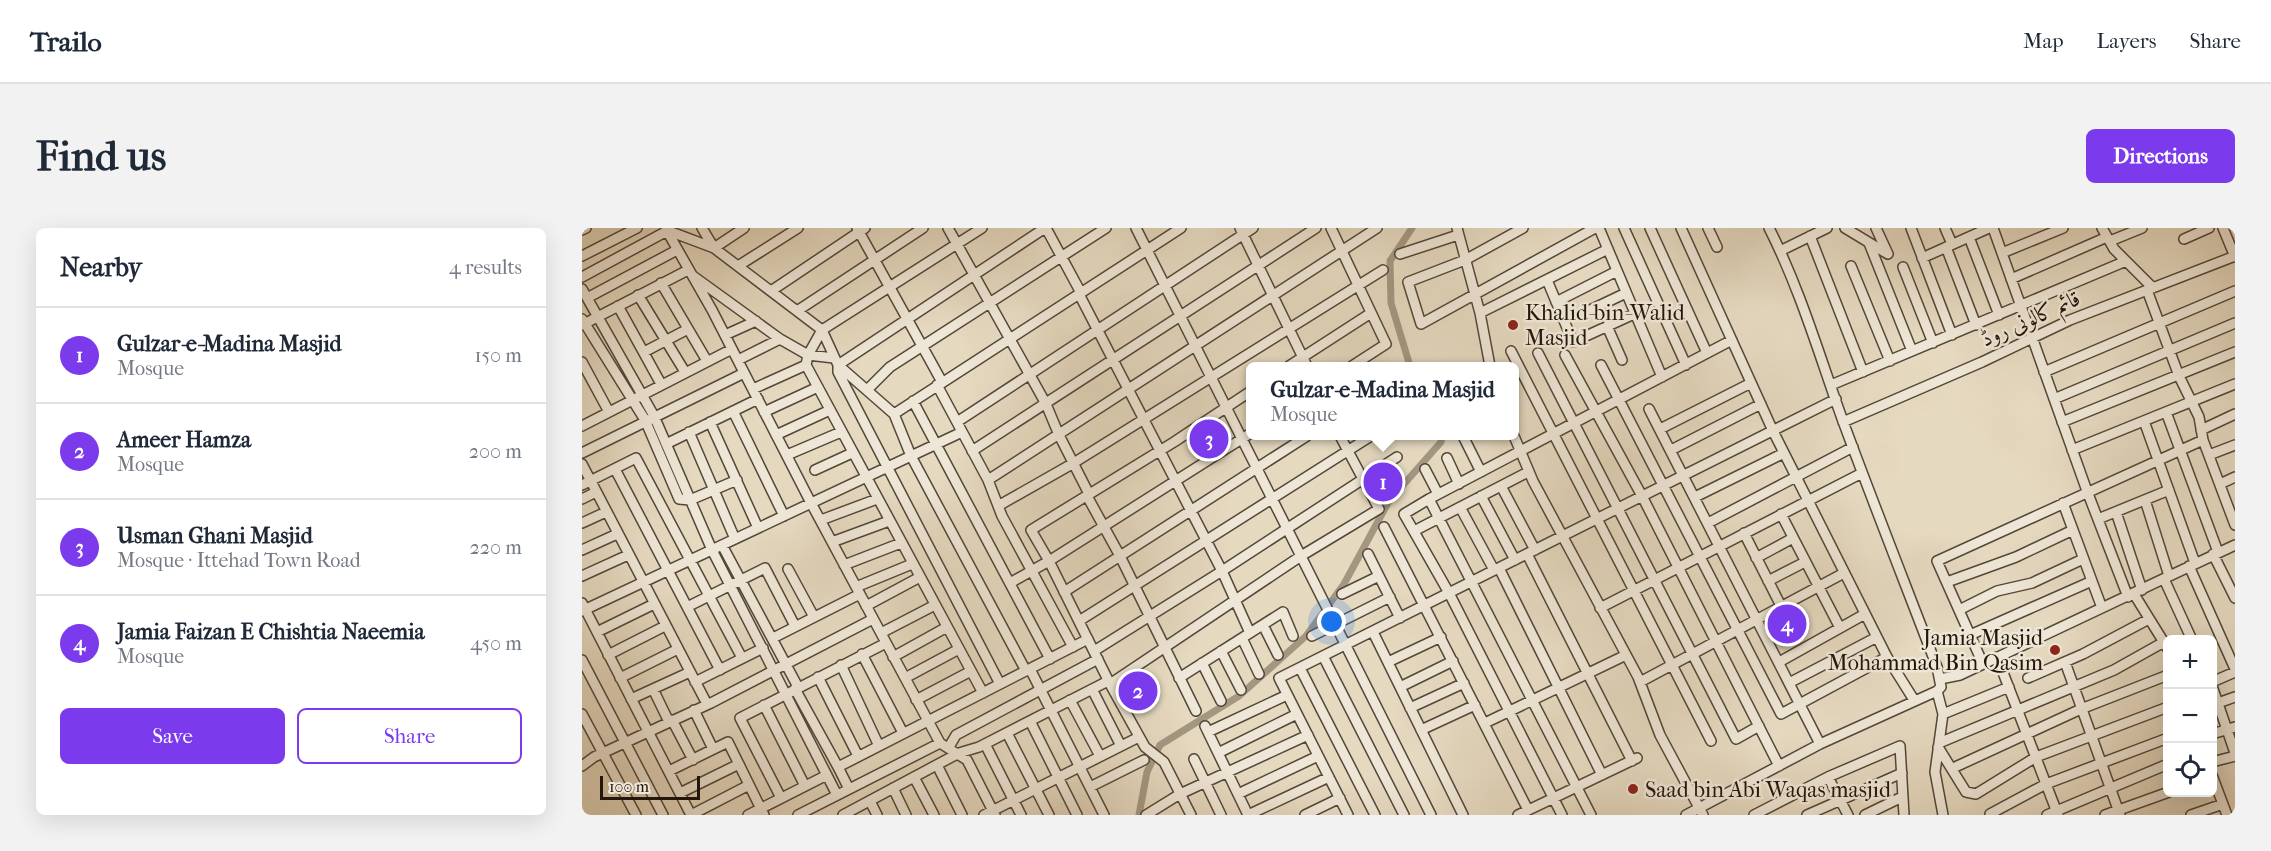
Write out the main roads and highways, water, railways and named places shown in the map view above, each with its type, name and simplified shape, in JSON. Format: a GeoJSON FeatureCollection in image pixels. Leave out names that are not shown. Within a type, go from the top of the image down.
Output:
{"type":"FeatureCollection","features":[{"type":"Feature","properties":{"kind":"waterway"},"geometry":{"type":"LineString","coordinates":[[1409,362],[1391,303],[1390,261],[1412,228]]}},
{"type":"Feature","properties":{"kind":"waterway"},"geometry":{"type":"LineString","coordinates":[[1139,815],[1147,772],[1160,745],[1239,696],[1306,636],[1344,584],[1389,501],[1441,440]]}},
{"type":"Feature","properties":{"kind":"place","name":"Khalid-bin-Walid Masjid"},"geometry":{"type":"Point","coordinates":[1513,325]}},
{"type":"Feature","properties":{"kind":"place","name":"Usman Ghani Masjid"},"geometry":{"type":"Point","coordinates":[1209,439]}},
{"type":"Feature","properties":{"kind":"place","name":"Gulzar-e-Madina Masjid"},"geometry":{"type":"Point","coordinates":[1383,482]}},
{"type":"Feature","properties":{"kind":"place","name":"Jamia Faizan E Chishtia Naeemia"},"geometry":{"type":"Point","coordinates":[1787,624]}},
{"type":"Feature","properties":{"kind":"place","name":"Jamia Masjid Mohammad Bin Qasim"},"geometry":{"type":"Point","coordinates":[2055,650]}},
{"type":"Feature","properties":{"kind":"place","name":"Ameer Hamza"},"geometry":{"type":"Point","coordinates":[1138,691]}},
{"type":"Feature","properties":{"kind":"place","name":"Saad bin Abi Waqas masjid"},"geometry":{"type":"Point","coordinates":[1633,789]}}]}
